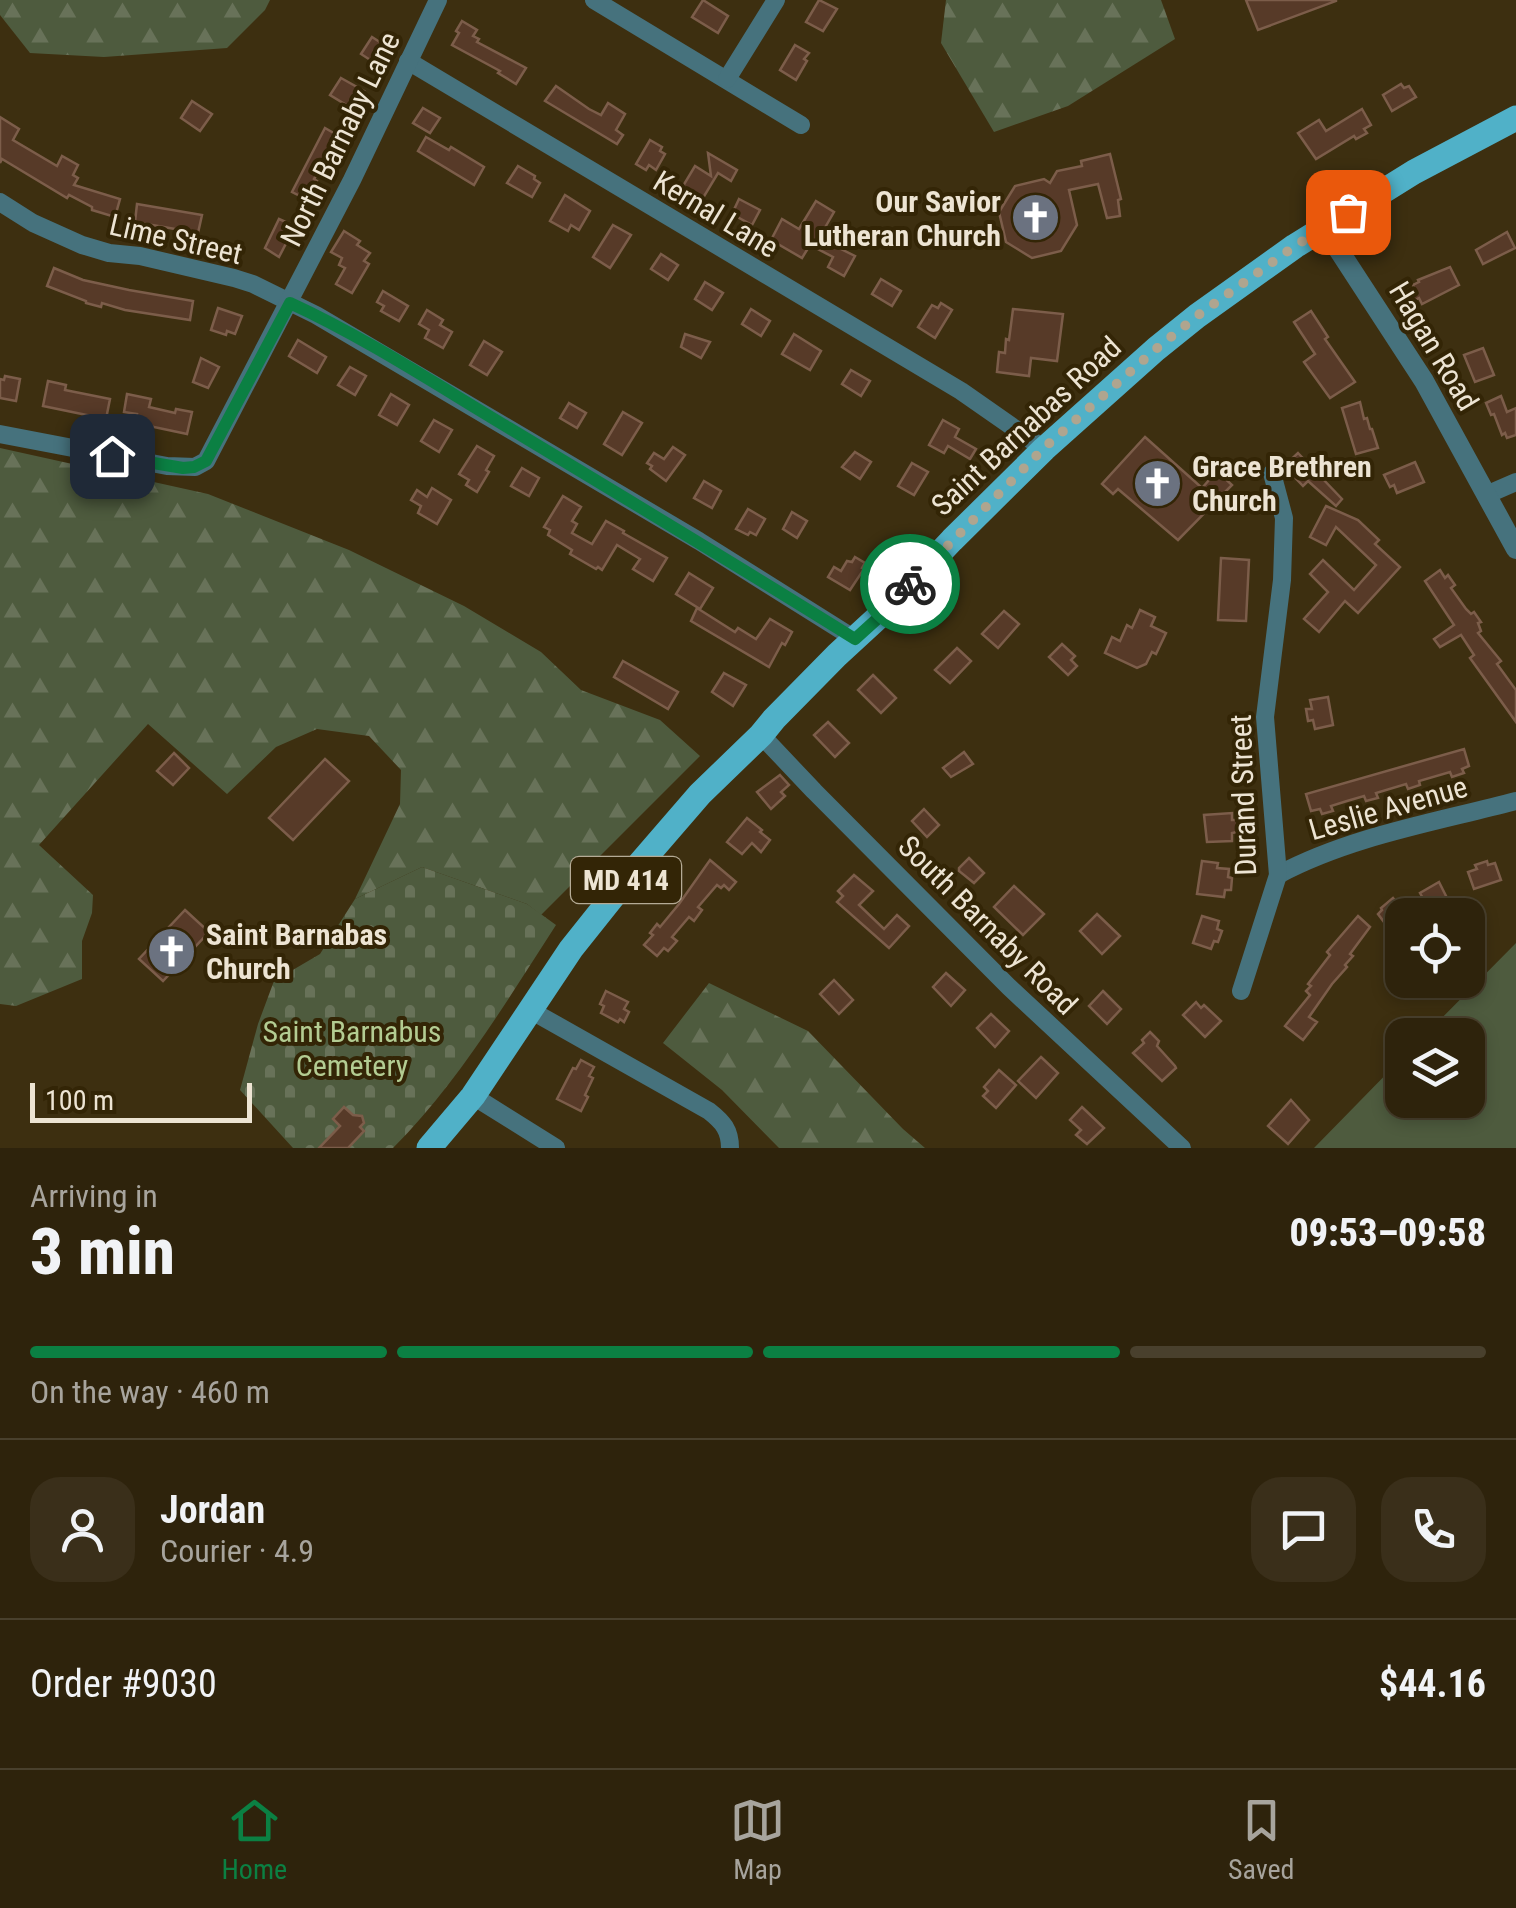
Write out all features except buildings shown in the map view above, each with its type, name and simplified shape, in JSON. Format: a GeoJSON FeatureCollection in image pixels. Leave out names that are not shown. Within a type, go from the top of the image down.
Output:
{"type":"FeatureCollection","features":[{"type":"Feature","properties":{"kind":"main road","name":"Saint Barnabas Road"},"geometry":{"type":"LineString","coordinates":[[429,1148],[473,1096],[572,949],[700,794],[1044,448],[1197,316],[1295,246],[1414,172],[1516,118]]}},
{"type":"Feature","properties":{"kind":"street","name":"North Barnaby Lane"},"geometry":{"type":"LineString","coordinates":[[0,434],[166,466],[194,467],[206,461],[352,180],[438,0]]}},
{"type":"Feature","properties":{"kind":"street"},"geometry":{"type":"LineString","coordinates":[[594,0],[802,125]]}},
{"type":"Feature","properties":{"kind":"street"},"geometry":{"type":"LineString","coordinates":[[727,78],[776,0]]}},
{"type":"Feature","properties":{"kind":"street","name":"Kernal Lane"},"geometry":{"type":"LineString","coordinates":[[408,61],[961,391],[1044,448]]}},
{"type":"Feature","properties":{"kind":"street","name":"Lime Street"},"geometry":{"type":"LineString","coordinates":[[0,202],[82,245],[234,278],[316,315],[855,639]]}},
{"type":"Feature","properties":{"kind":"street","name":"Hagan Road"},"geometry":{"type":"LineString","coordinates":[[1325,229],[1424,381],[1516,549]]}},
{"type":"Feature","properties":{"kind":"street","name":"Durand Street"},"geometry":{"type":"LineString","coordinates":[[1241,992],[1278,874],[1265,716],[1282,580],[1284,518],[1272,473]]}},
{"type":"Feature","properties":{"kind":"street"},"geometry":{"type":"LineString","coordinates":[[1486,495],[1516,482]]}},
{"type":"Feature","properties":{"kind":"street","name":"South Barnaby Road"},"geometry":{"type":"LineString","coordinates":[[761,735],[1009,987],[1182,1148]]}},
{"type":"Feature","properties":{"kind":"street","name":"Leslie Avenue"},"geometry":{"type":"LineString","coordinates":[[1278,874],[1337,849],[1516,801]]}},
{"type":"Feature","properties":{"kind":"street"},"geometry":{"type":"LineString","coordinates":[[530,1010],[709,1111],[724,1124],[730,1148]]}},
{"type":"Feature","properties":{"kind":"street"},"geometry":{"type":"LineString","coordinates":[[473,1096],[556,1148]]}},
{"type":"Feature","properties":{"kind":"green space"},"geometry":{"type":"Polygon","coordinates":[[[0,0],[270,0],[227,48],[104,57],[30,53],[0,15],[0,0]]]}},
{"type":"Feature","properties":{"kind":"green space"},"geometry":{"type":"Polygon","coordinates":[[[946,0],[1161,0],[1175,39],[1068,106],[994,132],[941,43],[946,0]]]}},
{"type":"Feature","properties":{"kind":"green space"},"geometry":{"type":"Polygon","coordinates":[[[0,448],[208,494],[349,550],[464,606],[541,652],[581,690],[660,720],[700,756],[541,915],[527,904],[422,867],[355,899],[400,804],[401,770],[369,736],[317,729],[276,747],[227,794],[148,724],[39,845],[93,895],[92,913],[82,941],[82,979],[16,1006],[0,1004],[0,448]]]}},
{"type":"Feature","properties":{"kind":"green space","name":"Saint Barnabus Cemetery"},"geometry":{"type":"Polygon","coordinates":[[[422,867],[527,904],[556,925],[460,1069],[393,1148],[293,1148],[240,1090],[274,981],[320,954],[355,899],[422,867]]]}},
{"type":"Feature","properties":{"kind":"green space"},"geometry":{"type":"Polygon","coordinates":[[[1516,943],[1516,1148],[1314,1148],[1385,1075],[1385,1118],[1485,1118],[1485,1018],[1442,1018],[1462,998],[1485,998],[1485,974],[1516,943]]]}},
{"type":"Feature","properties":{"kind":"green space"},"geometry":{"type":"Polygon","coordinates":[[[709,983],[808,1031],[925,1148],[779,1148],[722,1090],[663,1043],[709,983]]]}},
{"type":"Feature","properties":{"kind":"way so far"},"geometry":{"type":"LineString","coordinates":[[910,584],[1044,448],[1156,349],[1295,246],[1348,212]]}},
{"type":"Feature","properties":{"kind":"place","name":"Our Savior Lutheran Church"},"geometry":{"type":"Point","coordinates":[1036,218]}},
{"type":"Feature","properties":{"kind":"place","name":"Grace Brethren Church"},"geometry":{"type":"Point","coordinates":[1157,483]}},
{"type":"Feature","properties":{"kind":"place","name":"Saint Barnabas Church"},"geometry":{"type":"Point","coordinates":[171,951]}},
{"type":"Feature","properties":{"kind":"route"},"geometry":{"type":"LineString","coordinates":[[112,456],[183,468],[206,461],[290,303],[394,359],[855,639],[910,584]]}}]}
